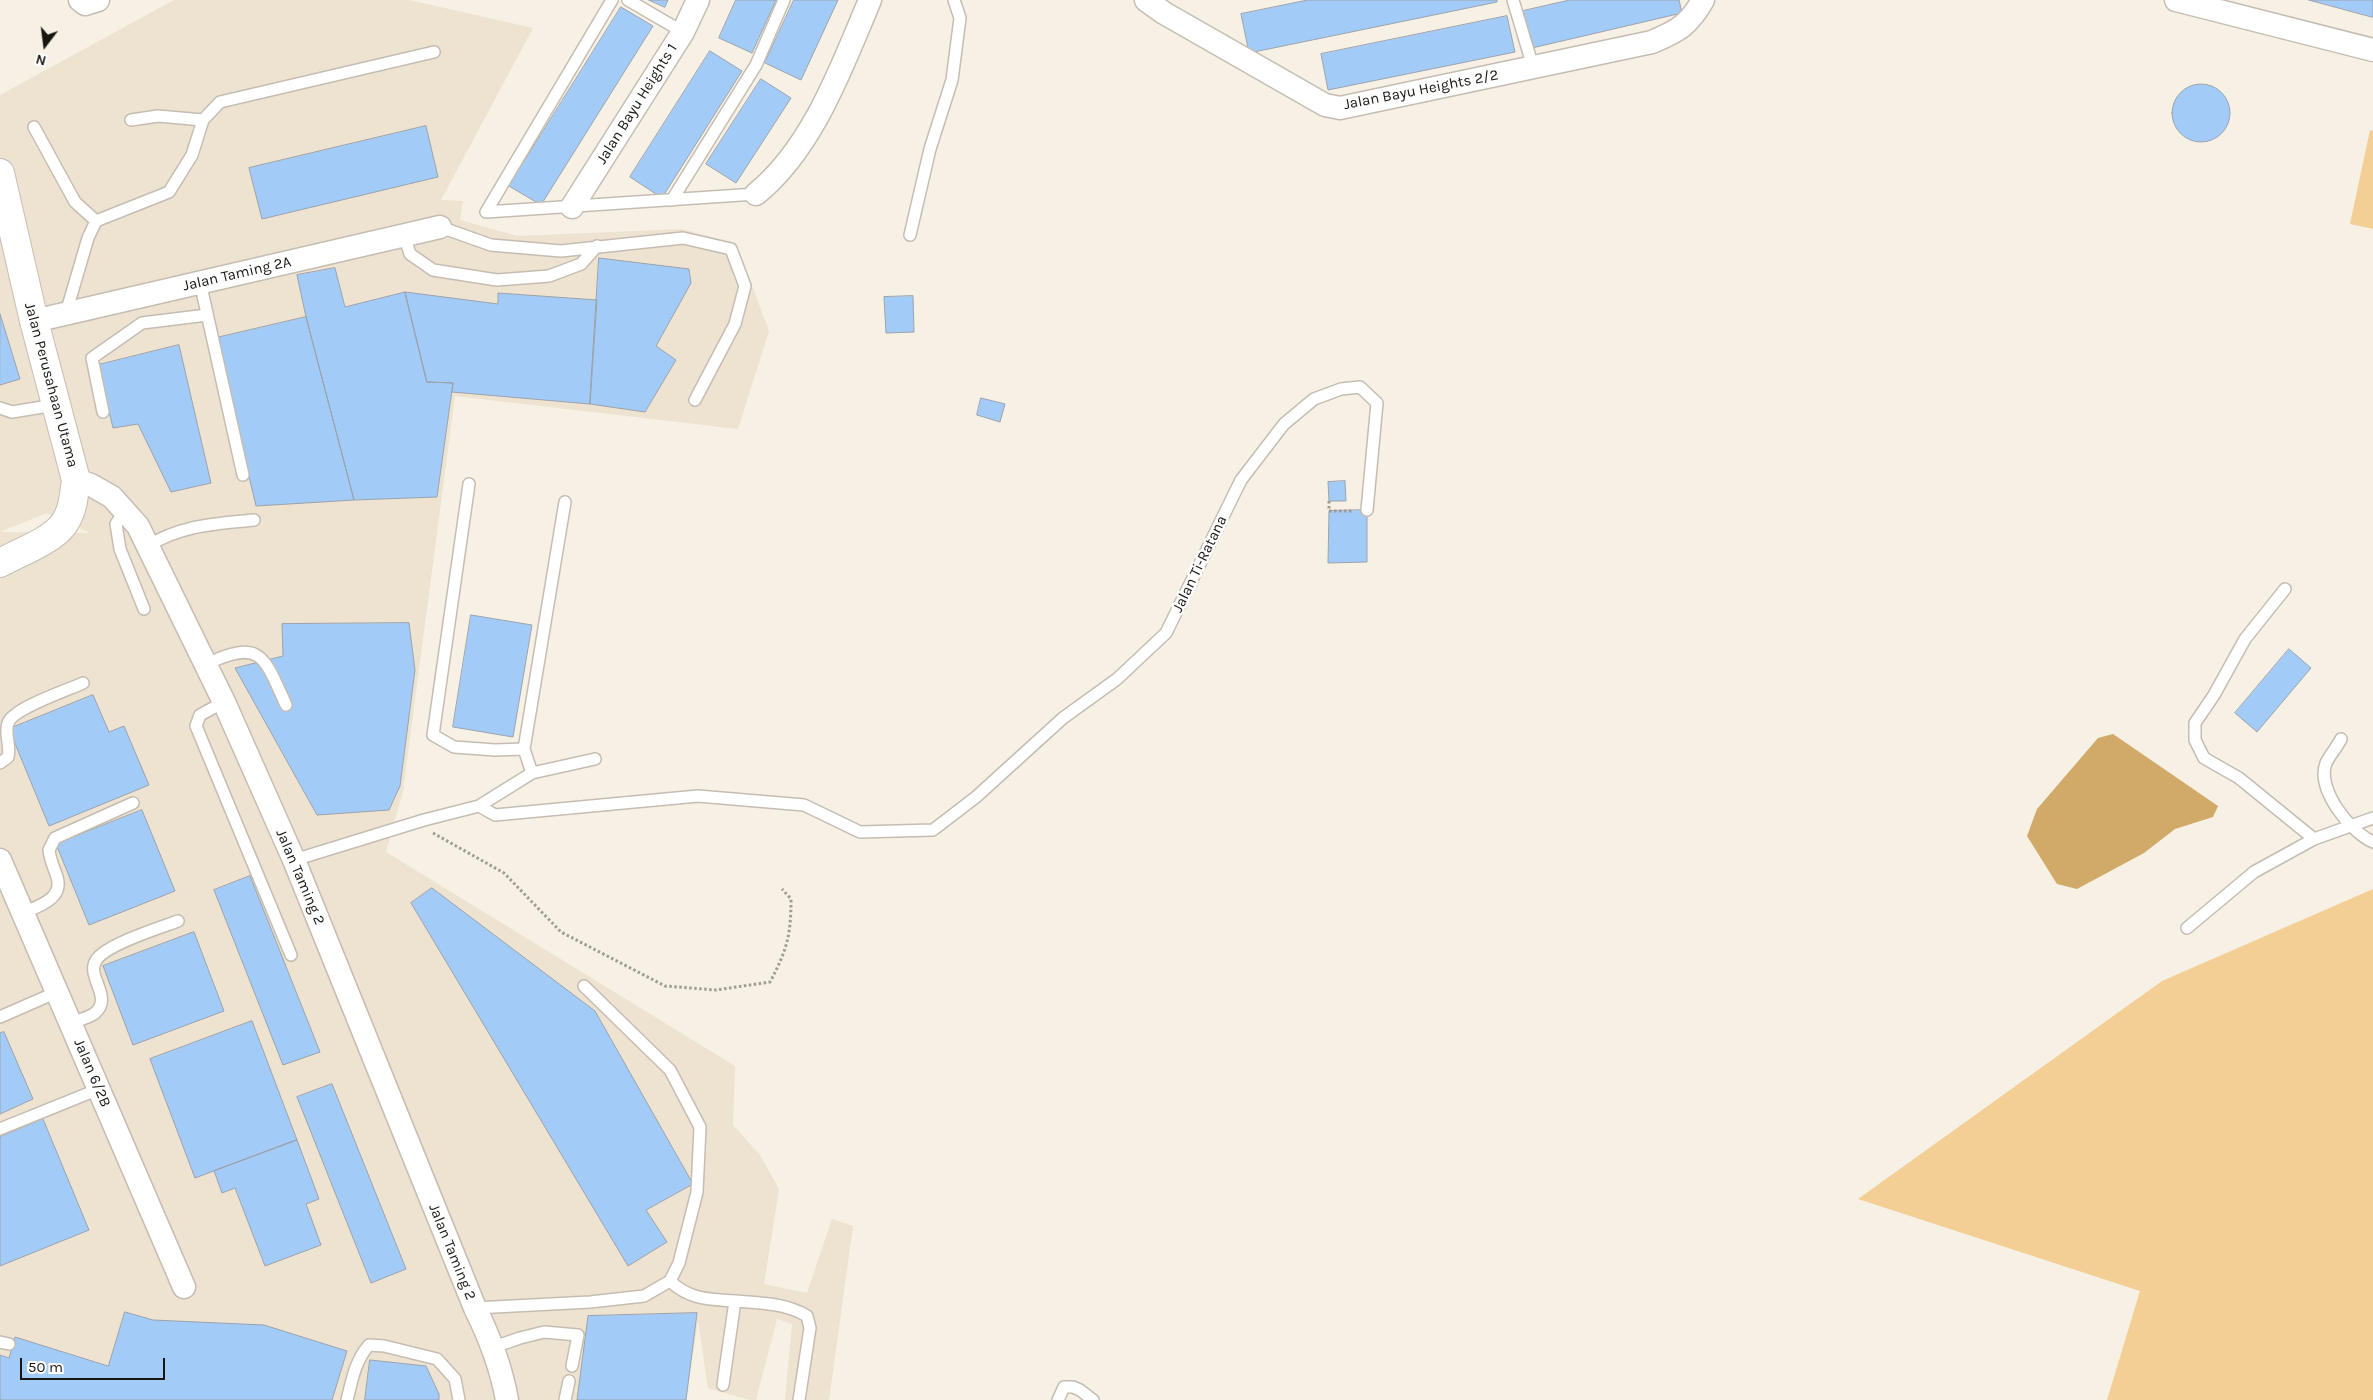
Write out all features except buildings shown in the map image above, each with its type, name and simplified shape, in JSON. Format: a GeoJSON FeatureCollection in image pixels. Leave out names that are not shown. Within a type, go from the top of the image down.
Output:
{"type":"FeatureCollection","features":[{"type":"Feature","properties":{"kind":"street"},"geometry":{"type":"LineString","coordinates":[[80,0],[85,4],[98,0]]}},
{"type":"Feature","properties":{"kind":"street","name":"Jalan Bayu Heights 1"},"geometry":{"type":"LineString","coordinates":[[572,207],[683,32],[698,0]]}},
{"type":"Feature","properties":{"kind":"street"},"geometry":{"type":"LineString","coordinates":[[756,194],[780,172],[816,117],[844,61],[870,0]]}},
{"type":"Feature","properties":{"kind":"street","name":"Jalan Bayu Heights 2/2"},"geometry":{"type":"LineString","coordinates":[[1146,0],[1164,13],[1325,104],[1340,108],[1661,38],[1692,20],[1703,0]]}},
{"type":"Feature","properties":{"kind":"street"},"geometry":{"type":"LineString","coordinates":[[2176,0],[2227,6],[2373,50]]}},
{"type":"Feature","properties":{"kind":"street","name":"Jalan Perusahaan Utama"},"geometry":{"type":"LineString","coordinates":[[0,173],[54,405],[76,480],[72,504],[63,525],[46,539],[0,562]]}},
{"type":"Feature","properties":{"kind":"street","name":"Jalan Taming 2A"},"geometry":{"type":"LineString","coordinates":[[34,321],[440,227]]}},
{"type":"Feature","properties":{"kind":"street","name":"Jalan Taming 2"},"geometry":{"type":"LineString","coordinates":[[76,480],[91,485],[112,497],[138,526],[224,702],[294,860],[475,1308],[494,1348],[508,1400]]}},
{"type":"Feature","properties":{"kind":"street","name":"Jalan 6/2B"},"geometry":{"type":"LineString","coordinates":[[0,860],[6,893],[23,913],[184,1286]]}},
{"type":"Feature","properties":{"kind":"lane"},"geometry":{"type":"LineString","coordinates":[[612,0],[486,212],[756,194]]}},
{"type":"Feature","properties":{"kind":"lane"},"geometry":{"type":"LineString","coordinates":[[628,0],[683,32]]}},
{"type":"Feature","properties":{"kind":"lane"},"geometry":{"type":"LineString","coordinates":[[672,200],[756,65],[784,0]]}},
{"type":"Feature","properties":{"kind":"lane"},"geometry":{"type":"LineString","coordinates":[[910,235],[930,149],[952,80],[960,18],[954,0]]}},
{"type":"Feature","properties":{"kind":"lane"},"geometry":{"type":"LineString","coordinates":[[1513,0],[1533,67]]}},
{"type":"Feature","properties":{"kind":"lane"},"geometry":{"type":"LineString","coordinates":[[66,313],[88,238],[96,221],[169,192],[192,156],[203,120],[220,102],[434,52]]}},
{"type":"Feature","properties":{"kind":"lane"},"geometry":{"type":"LineString","coordinates":[[131,120],[158,116],[203,120]]}},
{"type":"Feature","properties":{"kind":"lane"},"geometry":{"type":"LineString","coordinates":[[34,127],[75,202],[96,221]]}},
{"type":"Feature","properties":{"kind":"lane"},"geometry":{"type":"LineString","coordinates":[[440,227],[491,245],[561,251],[683,238],[731,249],[745,286],[734,324],[695,400]]}},
{"type":"Feature","properties":{"kind":"lane"},"geometry":{"type":"LineString","coordinates":[[404,235],[410,254],[433,270],[497,280],[549,276],[581,264],[597,246]]}},
{"type":"Feature","properties":{"kind":"lane"},"geometry":{"type":"LineString","coordinates":[[200,282],[243,475]]}},
{"type":"Feature","properties":{"kind":"lane"},"geometry":{"type":"LineString","coordinates":[[103,412],[92,358],[142,323],[207,315]]}},
{"type":"Feature","properties":{"kind":"lane","name":"Jalan Ti-Ratana"},"geometry":{"type":"LineString","coordinates":[[479,806],[495,815],[698,796],[804,805],[860,832],[932,830],[976,797],[1063,718],[1117,679],[1166,633],[1242,480],[1284,424],[1314,399],[1340,389],[1360,387],[1377,402],[1367,510]]}},
{"type":"Feature","properties":{"kind":"lane"},"geometry":{"type":"LineString","coordinates":[[0,408],[12,412],[54,405]]}},
{"type":"Feature","properties":{"kind":"lane"},"geometry":{"type":"LineString","coordinates":[[469,484],[433,735],[454,747],[495,750],[524,749]]}},
{"type":"Feature","properties":{"kind":"lane"},"geometry":{"type":"LineString","coordinates":[[532,772],[524,749],[565,502]]}},
{"type":"Feature","properties":{"kind":"lane"},"geometry":{"type":"LineString","coordinates":[[125,511],[116,524],[120,549],[144,610]]}},
{"type":"Feature","properties":{"kind":"lane"},"geometry":{"type":"LineString","coordinates":[[148,546],[166,534],[190,528],[254,520]]}},
{"type":"Feature","properties":{"kind":"lane"},"geometry":{"type":"LineString","coordinates":[[2285,589],[2245,639],[2214,695],[2195,723],[2195,740],[2204,758],[2238,778],[2314,838]]}},
{"type":"Feature","properties":{"kind":"lane"},"geometry":{"type":"LineString","coordinates":[[206,664],[241,651],[257,655],[268,666],[286,705]]}},
{"type":"Feature","properties":{"kind":"lane"},"geometry":{"type":"LineString","coordinates":[[0,763],[8,757],[10,747],[6,734],[8,722],[18,712],[83,683]]}},
{"type":"Feature","properties":{"kind":"lane"},"geometry":{"type":"LineString","coordinates":[[224,702],[200,715],[196,726],[291,955]]}},
{"type":"Feature","properties":{"kind":"lane"},"geometry":{"type":"LineString","coordinates":[[2341,739],[2326,763],[2324,780],[2335,804],[2349,825],[2362,837],[2373,842]]}},
{"type":"Feature","properties":{"kind":"lane"},"geometry":{"type":"LineString","coordinates":[[294,860],[418,822],[479,806],[532,772],[595,759]]}},
{"type":"Feature","properties":{"kind":"lane"},"geometry":{"type":"LineString","coordinates":[[23,913],[52,898],[57,891],[58,880],[50,860],[49,850],[55,838],[133,803]]}},
{"type":"Feature","properties":{"kind":"lane"},"geometry":{"type":"LineString","coordinates":[[2187,928],[2254,872],[2314,838],[2373,818]]}},
{"type":"Feature","properties":{"kind":"lane"},"geometry":{"type":"LineString","coordinates":[[70,1023],[94,1014],[101,1006],[102,996],[93,971],[96,960],[105,951],[178,921]]}},
{"type":"Feature","properties":{"kind":"lane"},"geometry":{"type":"LineString","coordinates":[[475,1308],[590,1302],[644,1296],[670,1281],[679,1263],[697,1192],[700,1127],[670,1070],[584,986]]}},
{"type":"Feature","properties":{"kind":"lane"},"geometry":{"type":"LineString","coordinates":[[0,1017],[57,992]]}},
{"type":"Feature","properties":{"kind":"lane"},"geometry":{"type":"LineString","coordinates":[[0,1129],[99,1089]]}},
{"type":"Feature","properties":{"kind":"lane"},"geometry":{"type":"LineString","coordinates":[[670,1281],[681,1292],[700,1298],[768,1303],[795,1309],[806,1316],[810,1328],[799,1400]]}},
{"type":"Feature","properties":{"kind":"lane"},"geometry":{"type":"LineString","coordinates":[[723,1385],[735,1301]]}},
{"type":"Feature","properties":{"kind":"lane"},"geometry":{"type":"LineString","coordinates":[[494,1348],[520,1338],[544,1332],[578,1335],[572,1366]]}},
{"type":"Feature","properties":{"kind":"lane"},"geometry":{"type":"LineString","coordinates":[[347,1400],[361,1354],[369,1345],[384,1346],[437,1360],[455,1379],[458,1400]]}},
{"type":"Feature","properties":{"kind":"lane"},"geometry":{"type":"LineString","coordinates":[[564,1400],[569,1381]]}},
{"type":"Feature","properties":{"kind":"lane"},"geometry":{"type":"LineString","coordinates":[[1058,1400],[1064,1387],[1073,1387],[1092,1400]]}},
{"type":"Feature","properties":{"kind":"path"},"geometry":{"type":"LineString","coordinates":[[1328,501],[1329,511],[1367,510]]}},
{"type":"Feature","properties":{"kind":"path"},"geometry":{"type":"LineString","coordinates":[[418,822],[453,846],[504,874],[561,932],[665,986],[716,990],[770,982],[784,957],[790,931],[790,898],[782,889]]}},
{"type":"Feature","properties":{"kind":"shaded area"},"geometry":{"type":"Polygon","coordinates":[[[174,0],[409,0],[533,28],[441,200],[463,201],[460,220],[517,236],[681,229],[736,243],[769,331],[738,429],[455,396],[403,791],[386,852],[735,1066],[733,1125],[760,1155],[779,1189],[764,1284],[807,1293],[832,1219],[853,1226],[829,1400],[785,1400],[792,1324],[777,1319],[756,1400],[749,1400],[708,1388],[698,1321],[686,1400],[0,1400],[0,95],[174,0]],[[47,513],[2,531],[2,532],[90,533],[47,513]]]}},
{"type":"Feature","properties":{"kind":"shaded area"},"geometry":{"type":"Polygon","coordinates":[[[2370,130],[2373,131],[2373,229],[2350,224],[2370,130]]]}},
{"type":"Feature","properties":{"kind":"shaded area"},"geometry":{"type":"Polygon","coordinates":[[[2113,734],[2218,806],[2213,817],[2175,829],[2144,853],[2077,889],[2057,884],[2027,836],[2037,809],[2098,738],[2113,734]]]}},
{"type":"Feature","properties":{"kind":"shaded area"},"geometry":{"type":"Polygon","coordinates":[[[2373,889],[2373,1400],[2107,1400],[2140,1291],[1858,1199],[2162,981],[2373,889]]]}}]}
